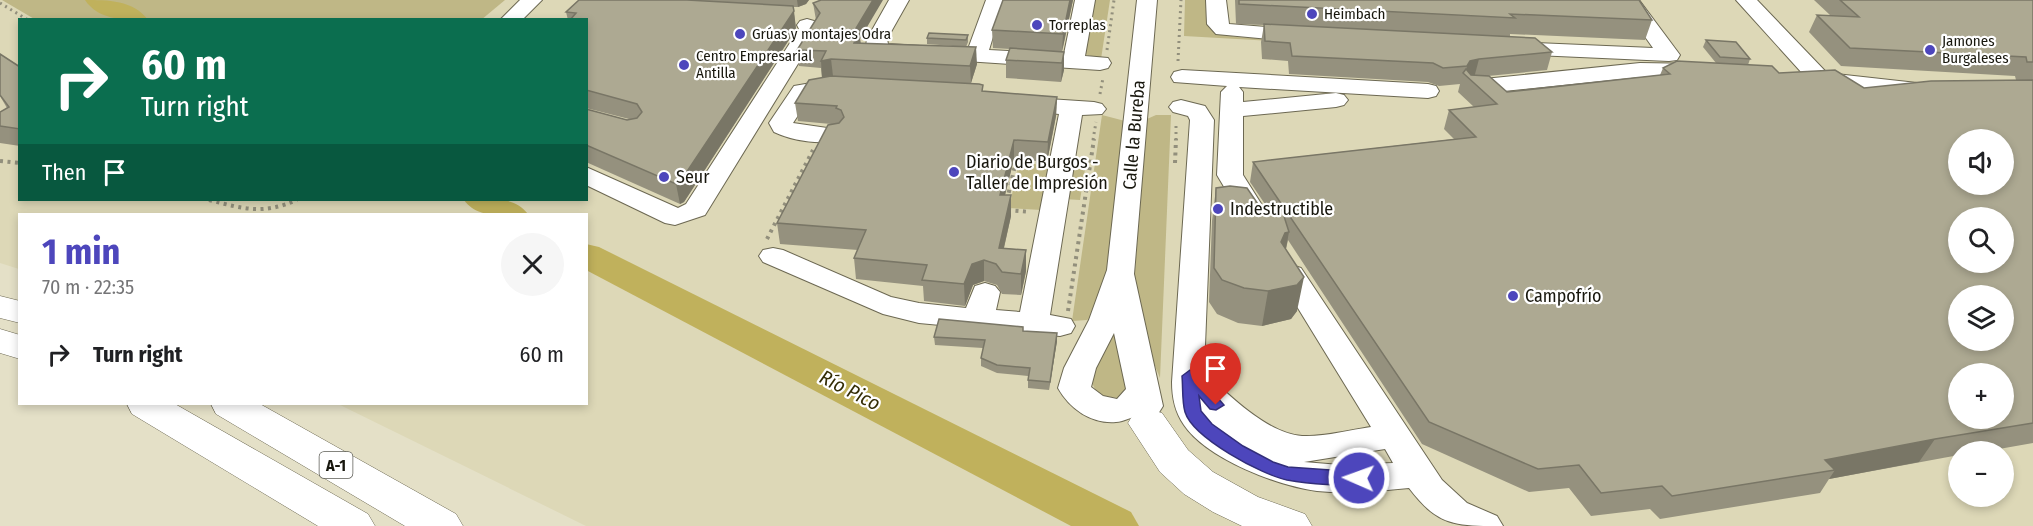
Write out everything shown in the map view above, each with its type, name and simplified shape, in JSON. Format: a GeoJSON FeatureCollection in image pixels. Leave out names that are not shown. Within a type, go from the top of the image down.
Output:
{"type":"FeatureCollection","features":[{"type":"Feature","properties":{"kind":"highway"},"geometry":{"type":"LineString","coordinates":[[0,307],[18,312]]}},
{"type":"Feature","properties":{"kind":"highway"},"geometry":{"type":"LineString","coordinates":[[0,341],[18,346]]}},
{"type":"Feature","properties":{"kind":"highway","name":"A-1"},"geometry":{"type":"LineString","coordinates":[[148,405],[353,526]]}},
{"type":"Feature","properties":{"kind":"highway","name":"A-1"},"geometry":{"type":"LineString","coordinates":[[232,405],[441,526]]}},
{"type":"Feature","properties":{"kind":"highway"},"geometry":{"type":"LineString","coordinates":[[1145,406],[1172,459],[1189,476],[1209,490],[1290,526]]}},
{"type":"Feature","properties":{"kind":"street"},"geometry":{"type":"LineString","coordinates":[[512,18],[532,0]]}},
{"type":"Feature","properties":{"kind":"street"},"geometry":{"type":"LineString","coordinates":[[899,0],[877,39],[877,46],[882,50],[1103,64]]}},
{"type":"Feature","properties":{"kind":"street"},"geometry":{"type":"LineString","coordinates":[[1073,62],[1085,0]]}},
{"type":"Feature","properties":{"kind":"street","name":"Calle la Bureba"},"geometry":{"type":"LineString","coordinates":[[1121,270],[1130,336],[1145,406],[1132,405],[1120,409],[1105,409],[1084,401],[1074,388],[1078,369],[1112,301],[1121,270],[1147,0]]}},
{"type":"Feature","properties":{"kind":"street"},"geometry":{"type":"LineString","coordinates":[[1216,0],[1217,24],[1223,30],[1325,38]]}},
{"type":"Feature","properties":{"kind":"street"},"geometry":{"type":"LineString","coordinates":[[1490,47],[1669,55],[1629,0]]}},
{"type":"Feature","properties":{"kind":"street"},"geometry":{"type":"LineString","coordinates":[[1746,0],[1820,79]]}},
{"type":"Feature","properties":{"kind":"street"},"geometry":{"type":"LineString","coordinates":[[975,56],[995,1]]}},
{"type":"Feature","properties":{"kind":"street"},"geometry":{"type":"LineString","coordinates":[[588,177],[675,217],[696,209],[810,21],[809,14],[788,14]]}},
{"type":"Feature","properties":{"kind":"street"},"geometry":{"type":"LineString","coordinates":[[1474,87],[1654,69],[1722,73]]}},
{"type":"Feature","properties":{"kind":"street"},"geometry":{"type":"LineString","coordinates":[[1788,76],[1939,90]]}},
{"type":"Feature","properties":{"kind":"street"},"geometry":{"type":"LineString","coordinates":[[1232,81],[1230,175],[1267,235]]}},
{"type":"Feature","properties":{"kind":"street"},"geometry":{"type":"LineString","coordinates":[[1232,110],[1437,90],[1232,81],[1180,84],[1202,120],[1190,376],[1193,412],[1206,428],[1237,450],[1267,467],[1287,474],[1359,478],[1419,474]]}},
{"type":"Feature","properties":{"kind":"street"},"geometry":{"type":"LineString","coordinates":[[826,134],[793,132],[782,128],[781,123],[802,91],[812,88],[859,85]]}},
{"type":"Feature","properties":{"kind":"street"},"geometry":{"type":"LineString","coordinates":[[772,256],[883,305],[919,313],[982,305],[1053,322],[1091,109],[1000,101]]}},
{"type":"Feature","properties":{"kind":"street"},"geometry":{"type":"LineString","coordinates":[[1291,273],[1419,474],[1442,506],[1461,519],[1484,526]]}},
{"type":"Feature","properties":{"kind":"street"},"geometry":{"type":"LineString","coordinates":[[1190,376],[1216,405],[1250,427],[1290,447],[1304,449],[1378,438]]}},
{"type":"Feature","properties":{"kind":"path"},"geometry":{"type":"LineString","coordinates":[[1053,322],[1091,109],[1103,64],[1114,0]]}},
{"type":"Feature","properties":{"kind":"path"},"geometry":{"type":"LineString","coordinates":[[1180,84],[1181,0]]}},
{"type":"Feature","properties":{"kind":"path"},"geometry":{"type":"LineString","coordinates":[[0,3],[25,18]]}},
{"type":"Feature","properties":{"kind":"path"},"geometry":{"type":"LineString","coordinates":[[772,256],[767,249],[767,239],[826,134]]}},
{"type":"Feature","properties":{"kind":"path"},"geometry":{"type":"LineString","coordinates":[[0,161],[18,164]]}},
{"type":"Feature","properties":{"kind":"path"},"geometry":{"type":"LineString","coordinates":[[1034,212],[1004,210],[1016,161],[1044,163]]}},
{"type":"Feature","properties":{"kind":"path"},"geometry":{"type":"LineString","coordinates":[[213,201],[262,213],[272,212],[295,201]]}},
{"type":"Feature","properties":{"kind":"shaded area"},"geometry":{"type":"Polygon","coordinates":[[[0,0],[2033,0],[2033,526],[586,526],[340,405],[588,405],[588,213],[18,213],[18,269],[0,263],[0,0]]]}},
{"type":"Feature","properties":{"kind":"shaded area"},"geometry":{"type":"Polygon","coordinates":[[[2,0],[505,0],[483,18],[33,18],[2,0]]]}},
{"type":"Feature","properties":{"kind":"shaded area"},"geometry":{"type":"Polygon","coordinates":[[[1091,0],[1110,0],[1101,59],[1081,53],[1091,0]]]}},
{"type":"Feature","properties":{"kind":"shaded area"},"geometry":{"type":"Polygon","coordinates":[[[1185,0],[1209,0],[1227,35],[1236,37],[1502,51],[1508,54],[1184,36],[1185,0]]]}},
{"type":"Feature","properties":{"kind":"shaded area"},"geometry":{"type":"Polygon","coordinates":[[[1102,115],[1125,121],[1112,269],[1094,316],[1087,320],[1072,321],[1102,115]]]}},
{"type":"Feature","properties":{"kind":"shaded area"},"geometry":{"type":"Polygon","coordinates":[[[1156,115],[1171,115],[1160,378],[1148,349],[1134,283],[1147,119],[1156,115]]]}},
{"type":"Feature","properties":{"kind":"shaded area"},"geometry":{"type":"Polygon","coordinates":[[[1070,162],[1086,163],[1080,200],[1063,199],[1070,162]]]}},
{"type":"Feature","properties":{"kind":"shaded area"},"geometry":{"type":"Polygon","coordinates":[[[1019,163],[1049,165],[1041,210],[1009,208],[1019,163]]]}},
{"type":"Feature","properties":{"kind":"shaded area"},"geometry":{"type":"Polygon","coordinates":[[[1117,316],[1128,390],[1118,398],[1098,395],[1091,381],[1117,316]]]}},
{"type":"Feature","properties":{"kind":"building","name":"Centro Empresarial Antilla"},"geometry":{"type":"Polygon","coordinates":[[[579,0],[687,0],[793,6],[794,11],[680,182],[676,184],[588,146],[588,110],[627,120],[637,118],[642,112],[637,104],[588,91],[588,18],[572,18],[576,13],[566,12],[579,0]]]}},
{"type":"Feature","properties":{"kind":"building"},"geometry":{"type":"Polygon","coordinates":[[[821,0],[873,0],[855,30],[860,30],[854,43],[976,47],[970,66],[831,59],[821,61],[826,51],[797,50],[820,13],[813,3],[821,0]]]}},
{"type":"Feature","properties":{"kind":"building"},"geometry":{"type":"Polygon","coordinates":[[[1003,0],[1070,0],[1063,34],[992,30],[1003,0]]]}},
{"type":"Feature","properties":{"kind":"building"},"geometry":{"type":"Polygon","coordinates":[[[1239,0],[1639,0],[1652,20],[1510,14],[1515,18],[1239,4],[1239,0]]]}},
{"type":"Feature","properties":{"kind":"building","name":"Jamones Burgaleses"},"geometry":{"type":"Polygon","coordinates":[[[1840,0],[2033,0],[2033,62],[2027,62],[2026,57],[1850,48],[1817,15],[1859,17],[1840,0]]]}},
{"type":"Feature","properties":{"kind":"building"},"geometry":{"type":"Polygon","coordinates":[[[1264,24],[1535,38],[1552,52],[1479,59],[1470,61],[1467,66],[1443,68],[1433,63],[1292,56],[1290,43],[1265,41],[1264,24]]]}},
{"type":"Feature","properties":{"kind":"building"},"geometry":{"type":"Polygon","coordinates":[[[929,33],[968,35],[966,40],[927,38],[929,33]]]}},
{"type":"Feature","properties":{"kind":"building"},"geometry":{"type":"Polygon","coordinates":[[[1706,40],[1736,42],[1750,59],[1720,57],[1706,40]]]}},
{"type":"Feature","properties":{"kind":"building"},"geometry":{"type":"Polygon","coordinates":[[[1010,48],[1064,52],[1062,63],[1006,60],[1010,48]]]}},
{"type":"Feature","properties":{"kind":"building"},"geometry":{"type":"Polygon","coordinates":[[[0,54],[18,66],[18,129],[0,126],[0,112],[9,107],[0,95],[0,54]]]}},
{"type":"Feature","properties":{"kind":"building"},"geometry":{"type":"Polygon","coordinates":[[[1677,61],[1772,66],[1779,73],[1835,70],[1864,88],[1931,81],[2033,80],[2033,423],[2014,426],[2014,363],[1948,363],[1948,429],[1996,429],[1825,460],[1835,470],[1672,496],[1662,486],[1601,493],[1579,465],[1538,469],[1429,422],[1253,162],[1476,137],[1449,110],[1497,104],[1463,73],[1466,69],[1471,75],[1489,76],[1507,92],[1670,74],[1663,68],[1677,61]]]}},
{"type":"Feature","properties":{"kind":"building"},"geometry":{"type":"Polygon","coordinates":[[[831,76],[979,84],[983,85],[982,91],[1057,97],[1048,142],[1014,140],[1000,195],[1011,195],[999,248],[1026,250],[1021,274],[1002,272],[996,264],[984,260],[972,264],[964,284],[922,280],[927,265],[854,258],[866,230],[777,223],[828,125],[839,123],[844,117],[841,110],[836,108],[837,106],[795,103],[809,80],[831,76]]]}},
{"type":"Feature","properties":{"kind":"building"},"geometry":{"type":"Polygon","coordinates":[[[1230,186],[1247,188],[1262,210],[1282,210],[1289,232],[1285,233],[1281,242],[1304,277],[1297,285],[1268,291],[1244,288],[1222,280],[1214,268],[1216,188],[1230,186]]]}},
{"type":"Feature","properties":{"kind":"building"},"geometry":{"type":"Polygon","coordinates":[[[939,319],[1023,327],[1023,331],[1057,333],[1050,382],[1028,380],[1030,368],[997,365],[981,358],[985,340],[934,337],[939,319]]]}},
{"type":"Feature","properties":{"kind":"waterway","name":"Río Pico"},"geometry":{"type":"LineString","coordinates":[[98,0],[131,18]]}},
{"type":"Feature","properties":{"kind":"waterway","name":"Río Pico"},"geometry":{"type":"LineString","coordinates":[[483,201],[508,213]]}},
{"type":"Feature","properties":{"kind":"waterway","name":"Río Pico"},"geometry":{"type":"LineString","coordinates":[[588,256],[1114,526]]}},
{"type":"Feature","properties":{"kind":"place","name":"Heimbach"},"geometry":{"type":"Point","coordinates":[1312,14]}},
{"type":"Feature","properties":{"kind":"place","name":"Torreplas"},"geometry":{"type":"Point","coordinates":[1037,25]}},
{"type":"Feature","properties":{"kind":"place","name":"Grúas y montajes Odra"},"geometry":{"type":"Point","coordinates":[740,34]}},
{"type":"Feature","properties":{"kind":"place","name":"Jamones Burgaleses"},"geometry":{"type":"Point","coordinates":[1930,50]}},
{"type":"Feature","properties":{"kind":"place","name":"Centro Empresarial Antilla"},"geometry":{"type":"Point","coordinates":[684,65]}},
{"type":"Feature","properties":{"kind":"place","name":"Diario de Burgos - Taller de Impresión"},"geometry":{"type":"Point","coordinates":[954,172]}},
{"type":"Feature","properties":{"kind":"place","name":"Seur"},"geometry":{"type":"Point","coordinates":[664,177]}},
{"type":"Feature","properties":{"kind":"place","name":"Indestructible"},"geometry":{"type":"Point","coordinates":[1218,209]}},
{"type":"Feature","properties":{"kind":"place","name":"Campofrío"},"geometry":{"type":"Point","coordinates":[1513,296]}},
{"type":"Feature","properties":{"kind":"route"},"geometry":{"type":"LineString","coordinates":[[1216,405],[1190,376],[1193,412],[1206,428],[1237,450],[1267,467],[1287,474],[1359,478]]}}]}
